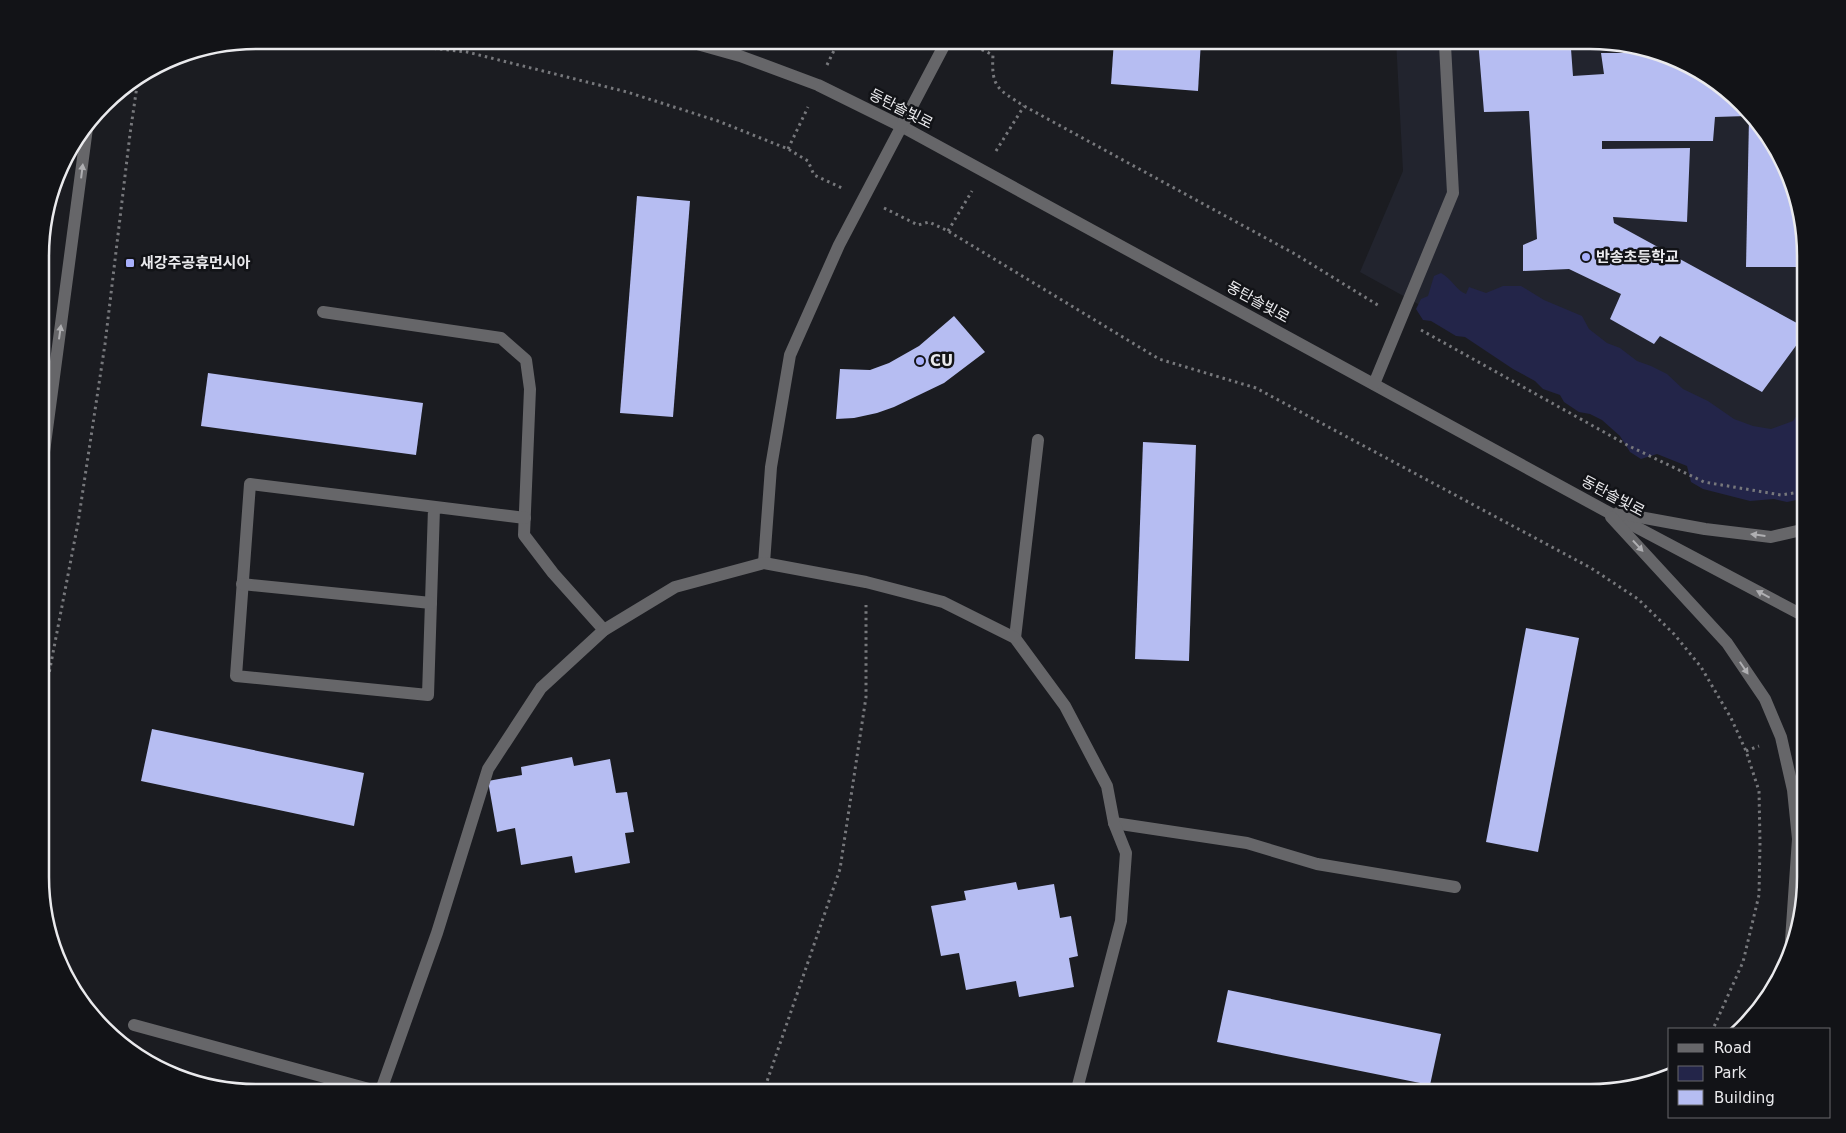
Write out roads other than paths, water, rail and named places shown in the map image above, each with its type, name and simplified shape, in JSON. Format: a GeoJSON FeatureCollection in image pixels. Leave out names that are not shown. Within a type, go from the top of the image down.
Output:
{"type":"FeatureCollection","features":[{"type":"Feature","properties":{"kind":"street","name":"동탄솔빛로"},"geometry":{"type":"LineString","coordinates":[[716,49],[740,56],[818,85],[902,126],[1604,510],[1797,612]]}},
{"type":"Feature","properties":{"kind":"street"},"geometry":{"type":"LineString","coordinates":[[764,563],[771,467],[790,355],[838,245],[942,49]]}},
{"type":"Feature","properties":{"kind":"street"},"geometry":{"type":"LineString","coordinates":[[1374,384],[1453,193],[1445,49]]}},
{"type":"Feature","properties":{"kind":"street"},"geometry":{"type":"LineString","coordinates":[[49,414],[86,139]]}},
{"type":"Feature","properties":{"kind":"street"},"geometry":{"type":"LineString","coordinates":[[323,312],[501,338],[526,360],[530,389],[524,535],[553,573],[604,630]]}},
{"type":"Feature","properties":{"kind":"street"},"geometry":{"type":"LineString","coordinates":[[1015,638],[1038,440]]}},
{"type":"Feature","properties":{"kind":"street"},"geometry":{"type":"LineString","coordinates":[[434,508],[428,695],[236,676],[250,484],[525,518]]}},
{"type":"Feature","properties":{"kind":"street"},"geometry":{"type":"LineString","coordinates":[[1604,510],[1705,529],[1771,537],[1797,531]]}},
{"type":"Feature","properties":{"kind":"street"},"geometry":{"type":"LineString","coordinates":[[1604,510],[1728,643],[1765,699],[1783,746],[1793,790],[1797,829]]}},
{"type":"Feature","properties":{"kind":"street"},"geometry":{"type":"LineString","coordinates":[[383,1084],[436,933],[488,769],[542,688],[604,630],[675,587],[764,563],[866,582],[943,602],[1015,638],[1065,706],[1107,786],[1114,823],[1126,853],[1121,922],[1078,1084]]}},
{"type":"Feature","properties":{"kind":"street"},"geometry":{"type":"LineString","coordinates":[[242,584],[431,603]]}},
{"type":"Feature","properties":{"kind":"street"},"geometry":{"type":"LineString","coordinates":[[1114,823],[1247,843],[1317,864],[1455,886]]}},
{"type":"Feature","properties":{"kind":"street"},"geometry":{"type":"LineString","coordinates":[[1792,921],[1797,854]]}},
{"type":"Feature","properties":{"kind":"street"},"geometry":{"type":"LineString","coordinates":[[134,1026],[350,1084]]}},
{"type":"Feature","properties":{"kind":"place","name":"반송초등학교"},"geometry":{"type":"Point","coordinates":[1586,257]}},
{"type":"Feature","properties":{"kind":"place","name":"새강주공휴먼시아"},"geometry":{"type":"Point","coordinates":[130,263]}},
{"type":"Feature","properties":{"kind":"place","name":"CU"},"geometry":{"type":"Point","coordinates":[920,361]}}]}
